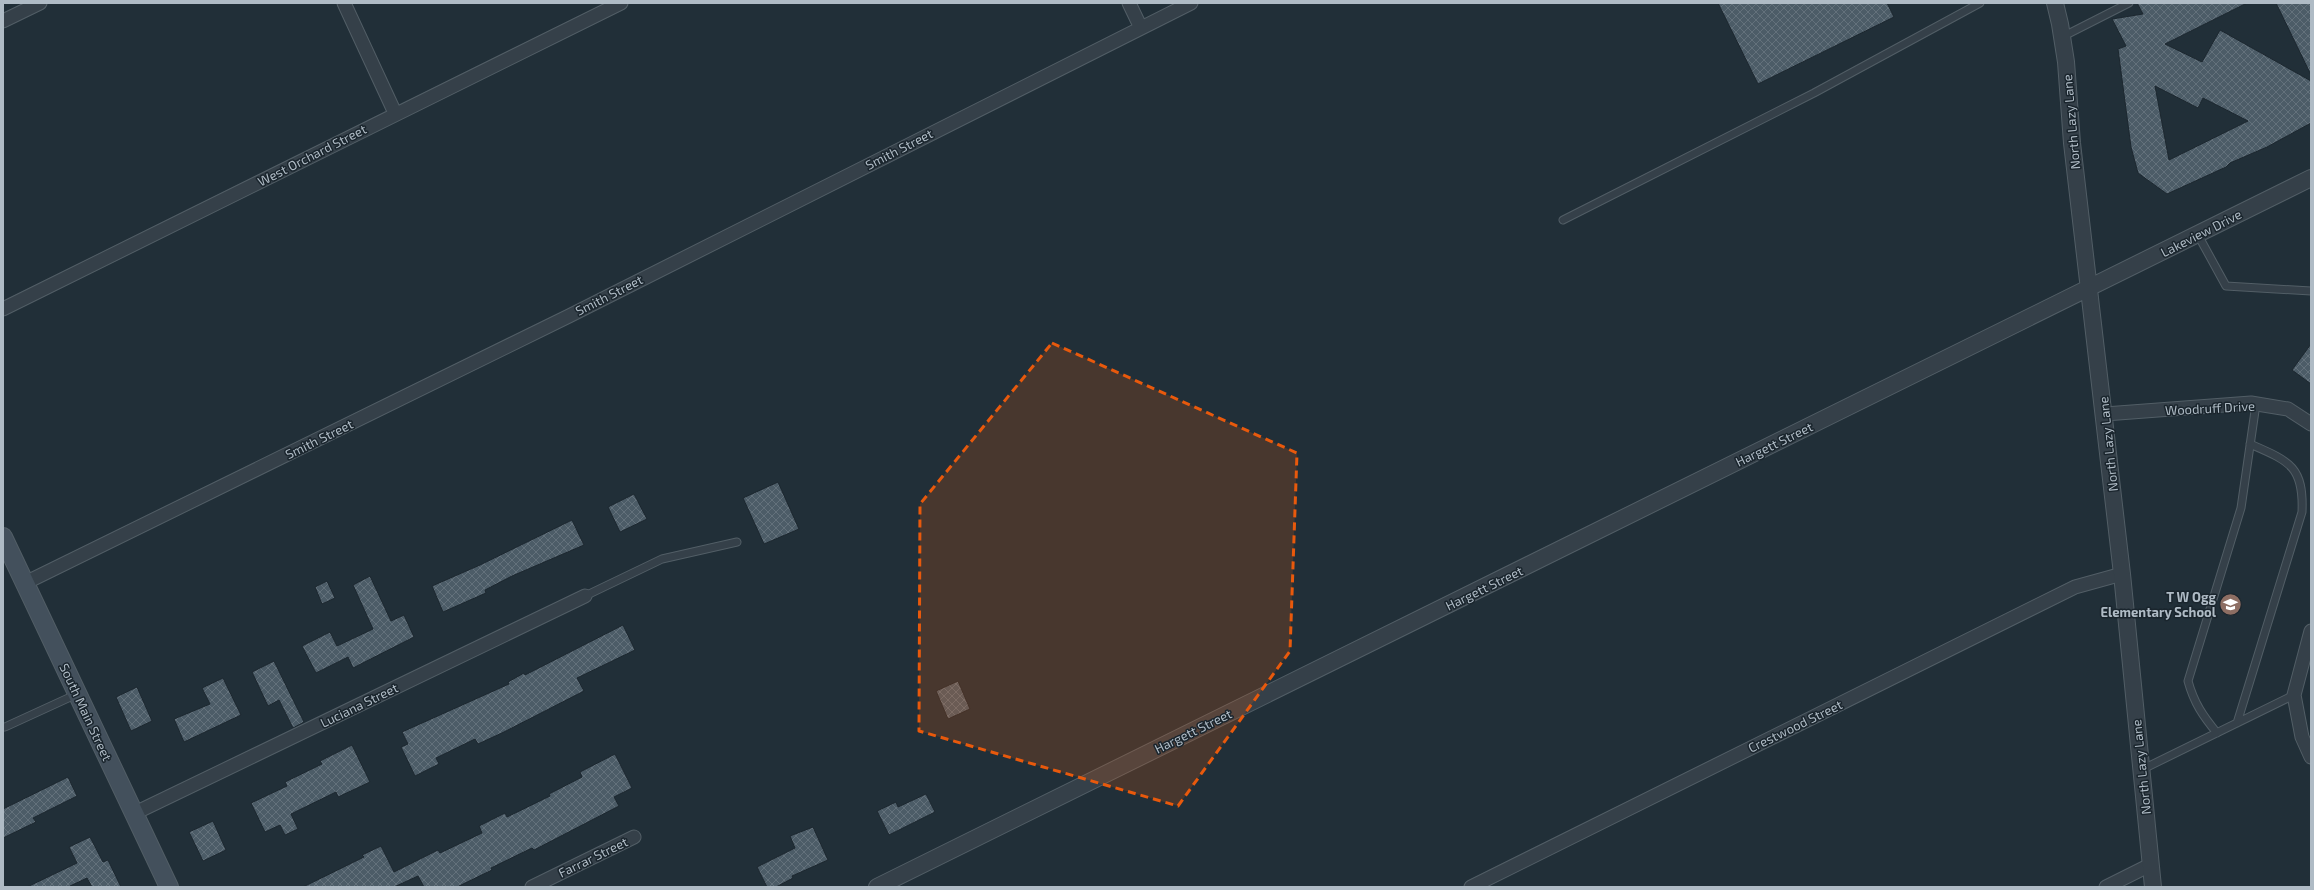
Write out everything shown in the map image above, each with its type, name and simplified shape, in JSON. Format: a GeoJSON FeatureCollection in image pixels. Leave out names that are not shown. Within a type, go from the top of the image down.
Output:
{"type":"FeatureCollection","features":[{"type":"Feature","properties":{"kind":"main road","name":"South Main Street"},"geometry":{"type":"LineString","coordinates":[[3,537],[133,814],[169,887]]}},
{"type":"Feature","properties":{"kind":"street"},"geometry":{"type":"LineString","coordinates":[[3,21],[40,3]]}},
{"type":"Feature","properties":{"kind":"street"},"geometry":{"type":"LineString","coordinates":[[344,3],[395,113]]}},
{"type":"Feature","properties":{"kind":"street","name":"West Orchard Street"},"geometry":{"type":"LineString","coordinates":[[3,309],[395,113],[621,3]]}},
{"type":"Feature","properties":{"kind":"street"},"geometry":{"type":"LineString","coordinates":[[1129,3],[1141,28]]}},
{"type":"Feature","properties":{"kind":"street","name":"Smith Street"},"geometry":{"type":"LineString","coordinates":[[25,583],[569,316],[1191,3]]}},
{"type":"Feature","properties":{"kind":"street","name":"North Lazy Lane"},"geometry":{"type":"LineString","coordinates":[[2055,3],[2062,37],[2072,142],[2105,414],[2153,887]]}},
{"type":"Feature","properties":{"kind":"street","name":"Lakeview Drive"},"geometry":{"type":"LineString","coordinates":[[2090,288],[2311,178]]}},
{"type":"Feature","properties":{"kind":"street","name":"Hargett Street"},"geometry":{"type":"LineString","coordinates":[[877,887],[2090,288]]}},
{"type":"Feature","properties":{"kind":"street","name":"Woodruff Drive"},"geometry":{"type":"LineString","coordinates":[[2105,414],[2256,404],[2288,409],[2311,424]]}},
{"type":"Feature","properties":{"kind":"street","name":"Crestwood Street"},"geometry":{"type":"LineString","coordinates":[[1471,887],[2075,586],[2122,574]]}},
{"type":"Feature","properties":{"kind":"street","name":"Luciana Street"},"geometry":{"type":"LineString","coordinates":[[133,814],[585,596]]}},
{"type":"Feature","properties":{"kind":"street"},"geometry":{"type":"LineString","coordinates":[[2311,631],[2294,695],[2302,736],[2311,757]]}},
{"type":"Feature","properties":{"kind":"street","name":"Farrar Street"},"geometry":{"type":"LineString","coordinates":[[532,887],[555,882],[634,837]]}},
{"type":"Feature","properties":{"kind":"street"},"geometry":{"type":"LineString","coordinates":[[2106,887],[2150,865]]}},
{"type":"Feature","properties":{"kind":"lane"},"geometry":{"type":"LineString","coordinates":[[1563,220],[1814,93],[1980,3]]}},
{"type":"Feature","properties":{"kind":"lane"},"geometry":{"type":"LineString","coordinates":[[2062,37],[2129,3]]}},
{"type":"Feature","properties":{"kind":"lane"},"geometry":{"type":"LineString","coordinates":[[2198,234],[2226,286],[2311,291]]}},
{"type":"Feature","properties":{"kind":"lane"},"geometry":{"type":"LineString","coordinates":[[2217,733],[2199,710],[2193,699],[2188,681],[2241,508],[2256,404]]}},
{"type":"Feature","properties":{"kind":"lane"},"geometry":{"type":"LineString","coordinates":[[2237,723],[2302,512],[2303,489],[2293,467],[2282,458],[2250,444]]}},
{"type":"Feature","properties":{"kind":"lane"},"geometry":{"type":"LineString","coordinates":[[585,596],[662,560],[737,542]]}},
{"type":"Feature","properties":{"kind":"lane"},"geometry":{"type":"LineString","coordinates":[[5,727],[77,694]]}},
{"type":"Feature","properties":{"kind":"lane"},"geometry":{"type":"LineString","coordinates":[[2141,771],[2294,695]]}},
{"type":"Feature","properties":{"kind":"highlighted area"},"geometry":{"type":"Polygon","coordinates":[[[1052,343],[1297,453],[1290,651],[1178,806],[919,731],[920,504],[1052,343]]]}},
{"type":"Feature","properties":{"kind":"building"},"geometry":{"type":"Polygon","coordinates":[[[1718,3],[1887,3],[1894,17],[1758,84],[1718,3]]]}},
{"type":"Feature","properties":{"kind":"building"},"geometry":{"type":"Polygon","coordinates":[[[2137,3],[2247,3],[2165,44],[2202,62],[2220,30],[2311,81],[2311,123],[2267,147],[2230,163],[2226,167],[2167,194],[2138,173],[2131,147],[2118,49],[2126,46],[2112,19],[2143,14],[2137,3]],[[2155,86],[2169,160],[2248,121],[2203,98],[2198,108],[2155,86]]]}},
{"type":"Feature","properties":{"kind":"building"},"geometry":{"type":"Polygon","coordinates":[[[2276,3],[2311,3],[2311,75],[2276,3]]]}},
{"type":"Feature","properties":{"kind":"building"},"geometry":{"type":"Polygon","coordinates":[[[2311,344],[2311,384],[2292,370],[2311,344]]]}},
{"type":"Feature","properties":{"kind":"building"},"geometry":{"type":"Polygon","coordinates":[[[778,482],[799,529],[764,544],[743,498],[778,482]]]}},
{"type":"Feature","properties":{"kind":"building"},"geometry":{"type":"Polygon","coordinates":[[[634,494],[647,519],[620,532],[608,507],[634,494]]]}},
{"type":"Feature","properties":{"kind":"building"},"geometry":{"type":"Polygon","coordinates":[[[572,520],[584,545],[512,576],[485,590],[486,593],[443,612],[432,586],[480,565],[572,520]]]}},
{"type":"Feature","properties":{"kind":"building"},"geometry":{"type":"Polygon","coordinates":[[[370,576],[391,621],[404,615],[414,637],[353,668],[348,657],[316,673],[302,646],[330,632],[337,646],[373,629],[353,585],[370,576]]]}},
{"type":"Feature","properties":{"kind":"building"},"geometry":{"type":"Polygon","coordinates":[[[327,581],[335,598],[322,604],[315,587],[327,581]]]}},
{"type":"Feature","properties":{"kind":"building"},"geometry":{"type":"Polygon","coordinates":[[[623,625],[635,650],[577,678],[584,691],[478,744],[475,739],[436,758],[439,764],[415,776],[401,747],[408,744],[402,732],[509,684],[508,682],[524,673],[525,675],[623,625]]]}},
{"type":"Feature","properties":{"kind":"building"},"geometry":{"type":"Polygon","coordinates":[[[274,661],[304,722],[293,728],[279,700],[268,706],[252,672],[274,661]]]}},
{"type":"Feature","properties":{"kind":"building"},"geometry":{"type":"Polygon","coordinates":[[[223,678],[241,715],[184,742],[174,719],[210,704],[202,688],[223,678]]]}},
{"type":"Feature","properties":{"kind":"building"},"geometry":{"type":"Polygon","coordinates":[[[958,681],[970,709],[948,719],[936,691],[958,681]]]}},
{"type":"Feature","properties":{"kind":"building"},"geometry":{"type":"Polygon","coordinates":[[[137,687],[152,721],[131,731],[116,697],[137,687]]]}},
{"type":"Feature","properties":{"kind":"building"},"geometry":{"type":"Polygon","coordinates":[[[352,745],[370,782],[338,797],[336,792],[291,814],[298,829],[285,835],[280,825],[265,832],[251,803],[287,786],[285,782],[322,764],[320,761],[352,745]]]}},
{"type":"Feature","properties":{"kind":"building"},"geometry":{"type":"Polygon","coordinates":[[[615,754],[632,788],[614,797],[619,806],[534,850],[532,848],[491,868],[492,870],[457,887],[424,887],[418,876],[394,887],[303,887],[364,857],[362,855],[381,846],[394,872],[438,850],[440,853],[482,833],[479,826],[505,813],[507,817],[550,796],[549,794],[582,777],[580,772],[615,754]]]}},
{"type":"Feature","properties":{"kind":"building"},"geometry":{"type":"Polygon","coordinates":[[[68,777],[77,796],[33,818],[36,822],[3,838],[3,809],[68,777]]]}},
{"type":"Feature","properties":{"kind":"building"},"geometry":{"type":"Polygon","coordinates":[[[926,794],[935,812],[889,835],[877,811],[896,802],[898,807],[926,794]]]}},
{"type":"Feature","properties":{"kind":"building"},"geometry":{"type":"Polygon","coordinates":[[[213,821],[226,850],[203,861],[189,832],[213,821]]]}},
{"type":"Feature","properties":{"kind":"building"},"geometry":{"type":"Polygon","coordinates":[[[813,827],[828,860],[792,876],[793,878],[776,887],[767,887],[757,867],[795,848],[790,836],[813,827]]]}},
{"type":"Feature","properties":{"kind":"building"},"geometry":{"type":"Polygon","coordinates":[[[90,837],[103,862],[108,860],[121,887],[92,887],[87,878],[68,887],[27,887],[77,863],[69,847],[90,837]]]}},
{"type":"Feature","properties":{"kind":"place","name":"T W Ogg Elementary School"},"geometry":{"type":"Point","coordinates":[2231,604]}}]}
